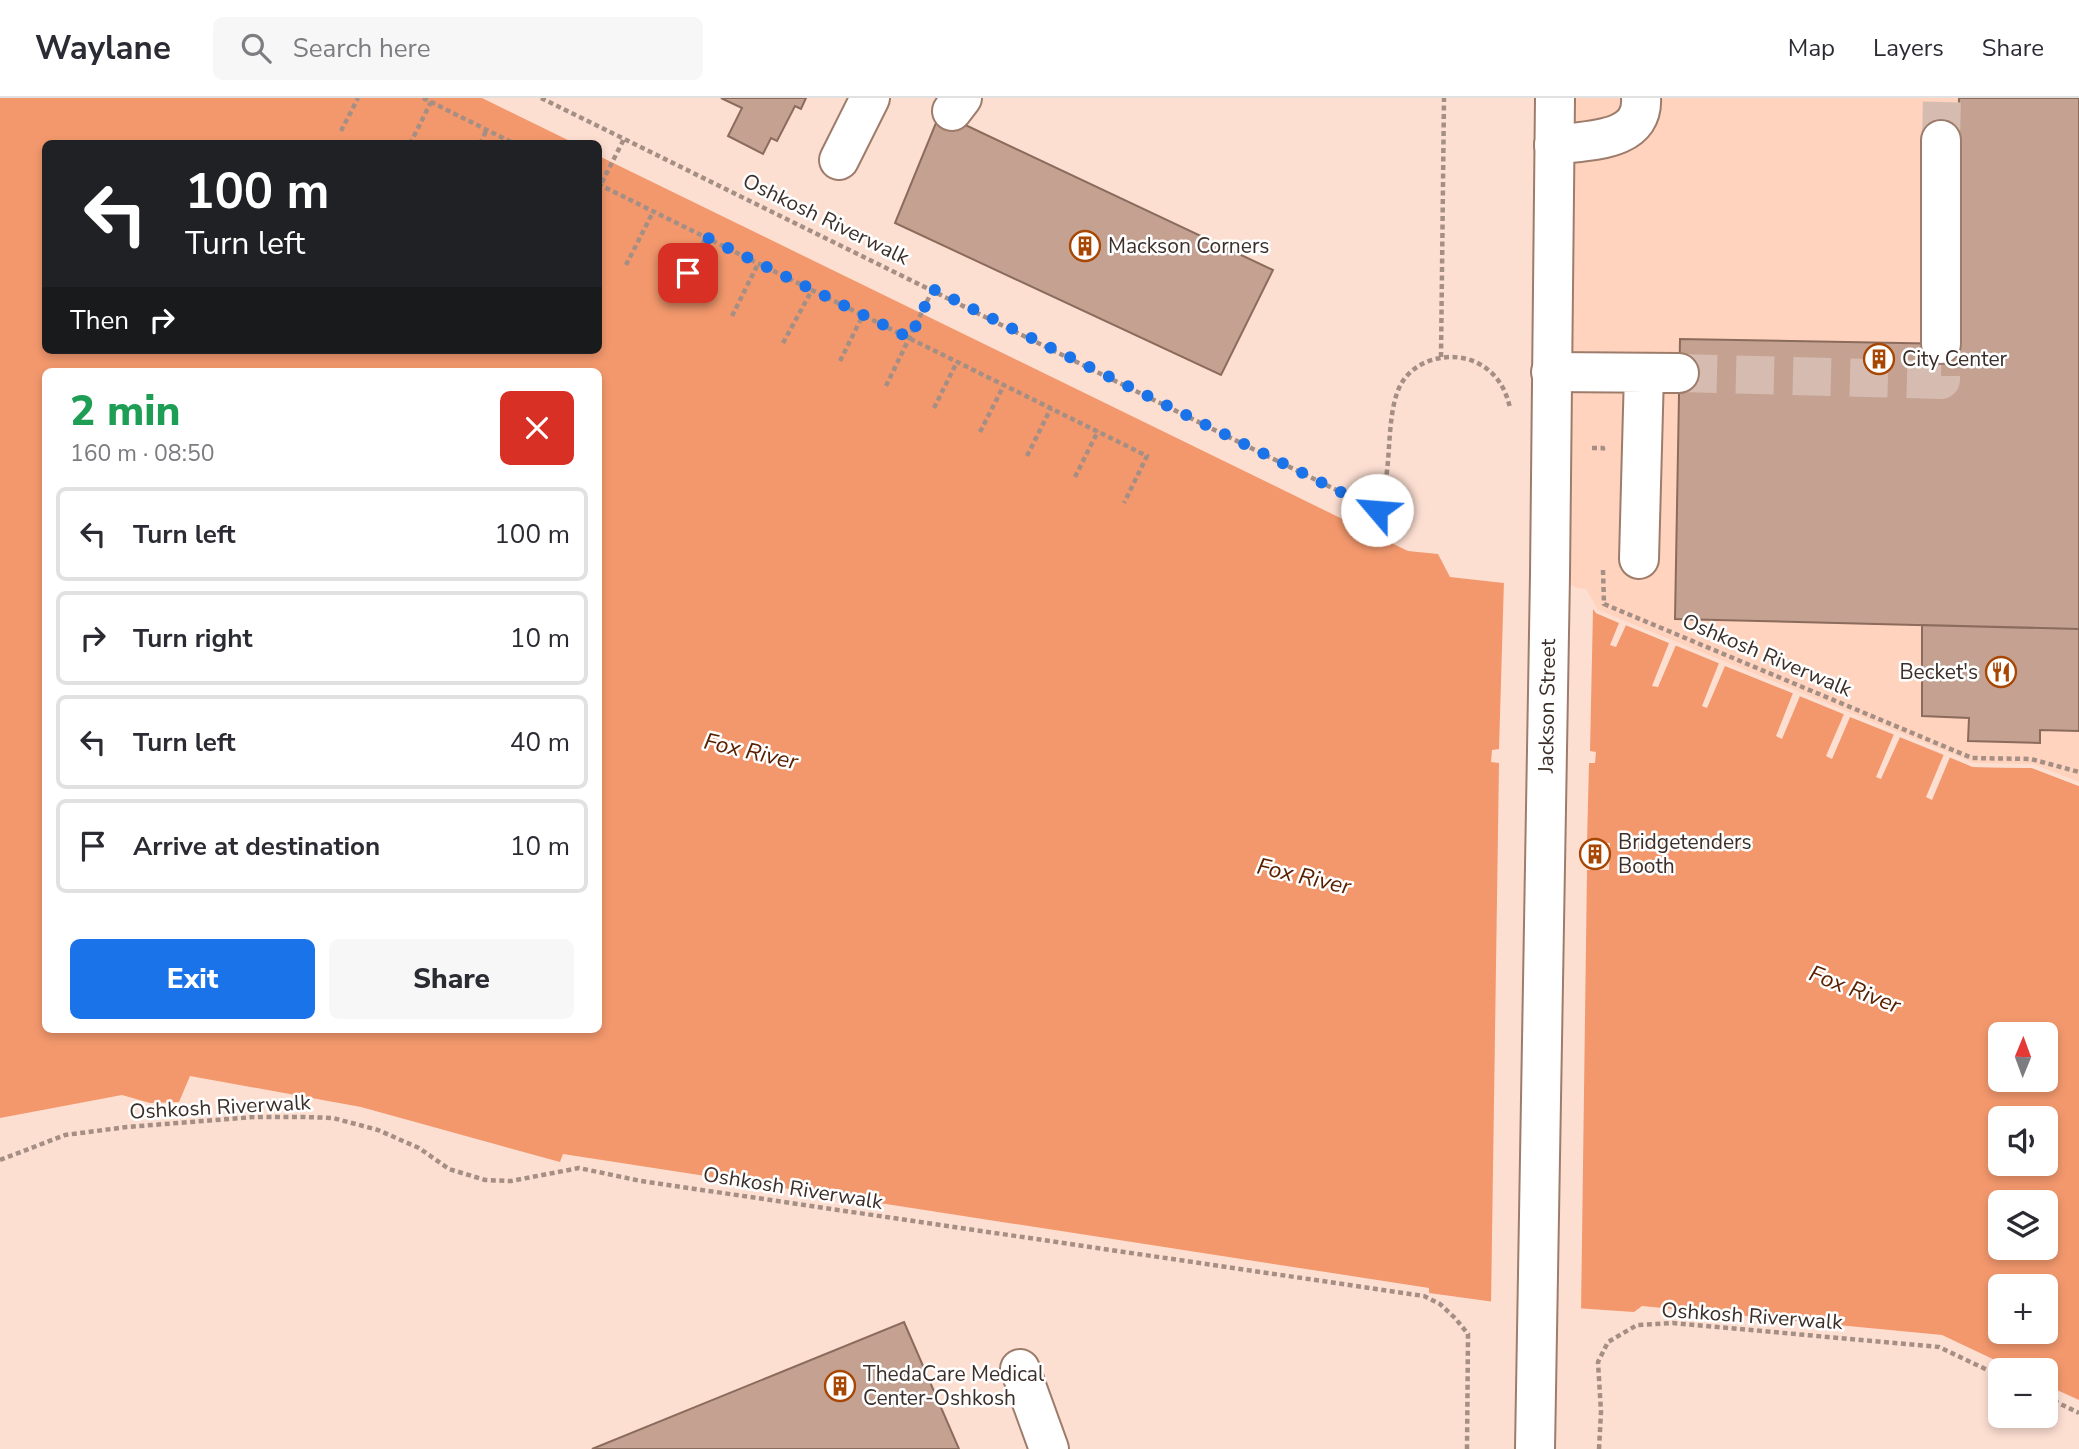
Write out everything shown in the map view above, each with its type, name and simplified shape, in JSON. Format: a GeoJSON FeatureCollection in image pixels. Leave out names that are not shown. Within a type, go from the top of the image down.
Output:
{"type":"FeatureCollection","features":[{"type":"Feature","properties":{"kind":"main road"},"geometry":{"type":"LineString","coordinates":[[839,160],[870,98]]}},
{"type":"Feature","properties":{"kind":"main road","name":"Jackson Street"},"geometry":{"type":"LineString","coordinates":[[1535,1449],[1555,98]]}},
{"type":"Feature","properties":{"kind":"main road"},"geometry":{"type":"LineString","coordinates":[[1554,145],[1610,137],[1627,131],[1639,118],[1641,98]]}},
{"type":"Feature","properties":{"kind":"main road"},"geometry":{"type":"LineString","coordinates":[[1941,140],[1941,344]]}},
{"type":"Feature","properties":{"kind":"main road"},"geometry":{"type":"LineString","coordinates":[[1551,372],[1662,373],[1621,559]]}},
{"type":"Feature","properties":{"kind":"main road"},"geometry":{"type":"LineString","coordinates":[[1020,1368],[1049,1449]]}},
{"type":"Feature","properties":{"kind":"path"},"geometry":{"type":"LineString","coordinates":[[341,131],[358,98]]}},
{"type":"Feature","properties":{"kind":"path"},"geometry":{"type":"LineString","coordinates":[[423,98],[508,140]]}},
{"type":"Feature","properties":{"kind":"path","name":"Oshkosh Riverwalk"},"geometry":{"type":"LineString","coordinates":[[541,98],[1377,510],[1385,486],[1395,402],[1402,383],[1413,370],[1425,362],[1441,357]]}},
{"type":"Feature","properties":{"kind":"path"},"geometry":{"type":"LineString","coordinates":[[1444,98],[1441,357],[1468,359],[1491,371],[1507,394],[1510,408]]}},
{"type":"Feature","properties":{"kind":"path"},"geometry":{"type":"LineString","coordinates":[[412,140],[431,102]]}},
{"type":"Feature","properties":{"kind":"path"},"geometry":{"type":"LineString","coordinates":[[482,140],[487,130]]}},
{"type":"Feature","properties":{"kind":"path"},"geometry":{"type":"LineString","coordinates":[[602,180],[624,139]]}},
{"type":"Feature","properties":{"kind":"path"},"geometry":{"type":"LineString","coordinates":[[602,187],[1147,456],[1124,503]]}},
{"type":"Feature","properties":{"kind":"path"},"geometry":{"type":"LineString","coordinates":[[626,265],[653,212]]}},
{"type":"Feature","properties":{"kind":"path"},"geometry":{"type":"LineString","coordinates":[[679,290],[706,237]]}},
{"type":"Feature","properties":{"kind":"path"},"geometry":{"type":"LineString","coordinates":[[732,316],[758,264]]}},
{"type":"Feature","properties":{"kind":"path"},"geometry":{"type":"LineString","coordinates":[[886,386],[933,289]]}},
{"type":"Feature","properties":{"kind":"path"},"geometry":{"type":"LineString","coordinates":[[783,343],[812,290]]}},
{"type":"Feature","properties":{"kind":"path"},"geometry":{"type":"LineString","coordinates":[[840,361],[863,315]]}},
{"type":"Feature","properties":{"kind":"path"},"geometry":{"type":"LineString","coordinates":[[934,408],[957,361]]}},
{"type":"Feature","properties":{"kind":"path"},"geometry":{"type":"LineString","coordinates":[[980,432],[1004,385]]}},
{"type":"Feature","properties":{"kind":"path"},"geometry":{"type":"LineString","coordinates":[[1027,456],[1051,408]]}},
{"type":"Feature","properties":{"kind":"path"},"geometry":{"type":"LineString","coordinates":[[1075,477],[1098,431]]}},
{"type":"Feature","properties":{"kind":"path"},"geometry":{"type":"LineString","coordinates":[[1591,448],[1603,448],[1603,462]]}},
{"type":"Feature","properties":{"kind":"path","name":"Oshkosh Riverwalk"},"geometry":{"type":"LineString","coordinates":[[1621,559],[1604,604],[1972,758],[2031,759],[2079,772]]}},
{"type":"Feature","properties":{"kind":"path","name":"Oshkosh Riverwalk"},"geometry":{"type":"LineString","coordinates":[[0,1160],[65,1135],[254,1117],[333,1118],[378,1130],[419,1148],[449,1169],[485,1180],[511,1181],[579,1168],[641,1181],[1424,1296],[1440,1304],[1468,1334],[1467,1449]]}},
{"type":"Feature","properties":{"kind":"path","name":"Oshkosh Riverwalk"},"geometry":{"type":"LineString","coordinates":[[1599,1449],[1601,1412],[1598,1362],[1608,1342],[1637,1325],[1673,1323],[1939,1347],[1988,1370]]}},
{"type":"Feature","properties":{"kind":"path"},"geometry":{"type":"LineString","coordinates":[[2058,1403],[2079,1413]]}},
{"type":"Feature","properties":{"kind":"shaded area"},"geometry":{"type":"Polygon","coordinates":[[[1555,98],[2079,98],[2079,786],[2032,768],[1973,767],[1596,613],[1585,592],[1550,575],[1555,98]]]}},
{"type":"Feature","properties":{"kind":"water","name":"Fox River"},"geometry":{"type":"Polygon","coordinates":[[[0,98],[482,98],[568,140],[42,140],[42,354],[602,354],[602,157],[1408,551],[1438,554],[1450,577],[1585,592],[1596,613],[1973,767],[2032,768],[2079,786],[2079,1400],[2058,1390],[2058,1358],[1991,1358],[1942,1335],[1642,1306],[1634,1312],[1502,1303],[1429,1293],[1429,1288],[563,1154],[560,1162],[361,1107],[190,1076],[179,1102],[150,1103],[122,1095],[0,1118],[0,98]]]}},
{"type":"Feature","properties":{"kind":"pier"},"geometry":{"type":"Polygon","coordinates":[[[1504,580],[1586,589],[1598,610],[1974,763],[2033,764],[2079,782],[2079,786],[2032,768],[1973,767],[1950,757],[1932,800],[1926,797],[1944,754],[1900,737],[1881,779],[1876,777],[1894,734],[1850,717],[1832,759],[1826,756],[1844,714],[1800,696],[1782,739],[1776,736],[1793,693],[1725,666],[1707,708],[1702,706],[1719,663],[1676,645],[1658,687],[1652,686],[1669,643],[1626,625],[1616,647],[1610,645],[1619,623],[1593,609],[1590,751],[1596,752],[1595,763],[1589,763],[1587,842],[1610,843],[1609,870],[1587,870],[1581,1313],[1491,1305],[1499,763],[1491,762],[1492,750],[1499,749],[1504,580]]]}},
{"type":"Feature","properties":{"kind":"building"},"geometry":{"type":"Polygon","coordinates":[[[721,98],[806,98],[801,109],[795,106],[777,141],[771,138],[763,154],[728,136],[742,108],[721,98]]]}},
{"type":"Feature","properties":{"kind":"building","name":"City Center"},"geometry":{"type":"Polygon","coordinates":[[[1959,98],[2079,98],[2079,629],[1675,619],[1680,339],[1955,344],[1959,98]]]}},
{"type":"Feature","properties":{"kind":"building","name":"Mackson Corners"},"geometry":{"type":"Polygon","coordinates":[[[940,113],[1273,270],[1221,375],[895,223],[940,113]]]}},
{"type":"Feature","properties":{"kind":"building","name":"Becket's"},"geometry":{"type":"Polygon","coordinates":[[[1922,625],[2079,629],[2079,731],[2040,730],[2040,743],[1968,741],[1969,718],[1922,716],[1922,625]]]}},
{"type":"Feature","properties":{"kind":"building","name":"Bridgetenders Booth"},"geometry":{"type":"Polygon","coordinates":[[[1586,842],[1602,843],[1605,847],[1602,865],[1585,865],[1586,842]]]}},
{"type":"Feature","properties":{"kind":"building","name":"ThedaCare Medical Center-Oshkosh"},"geometry":{"type":"Polygon","coordinates":[[[904,1322],[959,1449],[592,1449],[904,1322]]]}},
{"type":"Feature","properties":{"kind":"tunnel"},"geometry":{"type":"LineString","coordinates":[[1941,140],[1942,98]]}},
{"type":"Feature","properties":{"kind":"tunnel"},"geometry":{"type":"LineString","coordinates":[[1679,373],[1941,380],[1941,344]]}},
{"type":"Feature","properties":{"kind":"place","name":"Mackson Corners"},"geometry":{"type":"Point","coordinates":[1085,246]}},
{"type":"Feature","properties":{"kind":"place","name":"City Center"},"geometry":{"type":"Point","coordinates":[1879,359]}},
{"type":"Feature","properties":{"kind":"place","name":"Becket's"},"geometry":{"type":"Point","coordinates":[2001,672]}},
{"type":"Feature","properties":{"kind":"place","name":"Bridgetenders Booth"},"geometry":{"type":"Point","coordinates":[1595,854]}},
{"type":"Feature","properties":{"kind":"place","name":"ThedaCare Medical Center-Oshkosh"},"geometry":{"type":"Point","coordinates":[840,1386]}},
{"type":"Feature","properties":{"kind":"route"},"geometry":{"type":"LineString","coordinates":[[688,273],[706,237],[910,338],[933,289],[1377,510]]}}]}
